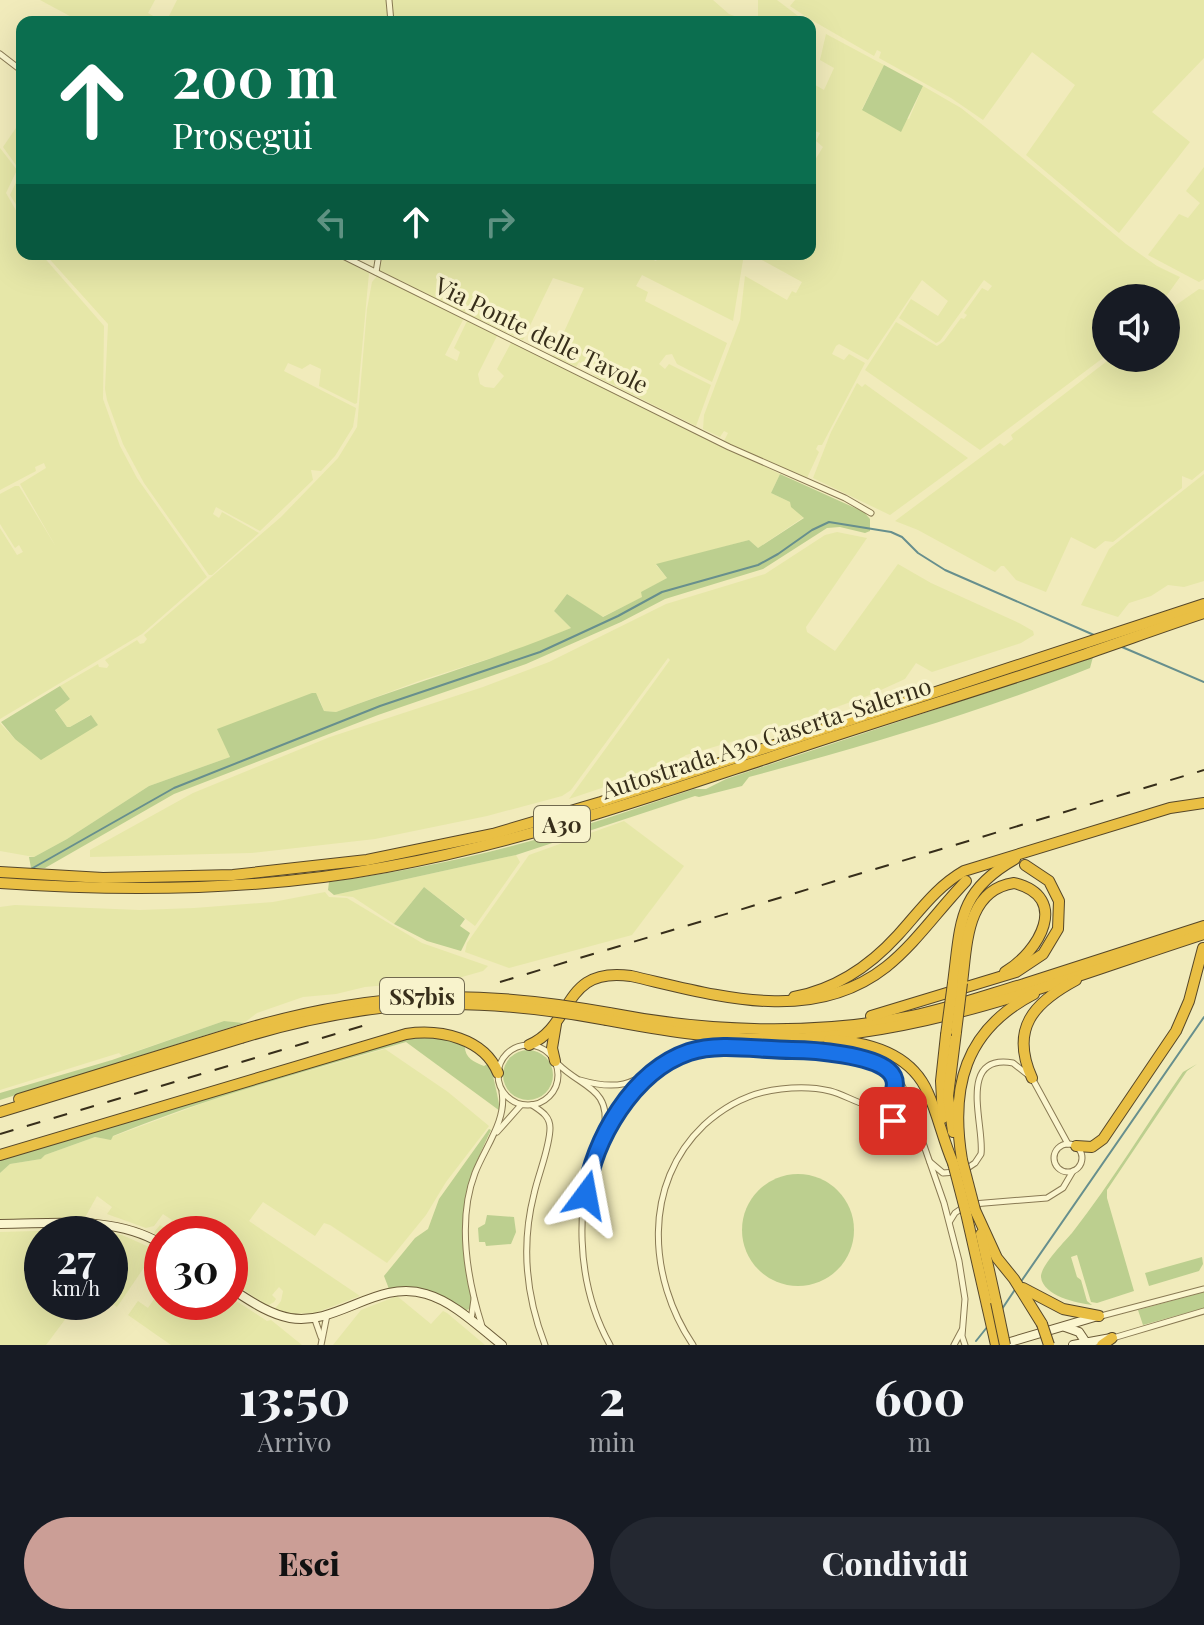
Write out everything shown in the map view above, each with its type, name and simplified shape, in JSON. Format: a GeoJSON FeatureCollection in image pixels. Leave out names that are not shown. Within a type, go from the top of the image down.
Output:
{"type":"FeatureCollection","features":[{"type":"Feature","properties":{"kind":"highway","name":"Autostrada A30 Caserta-Salerno"},"geometry":{"type":"LineString","coordinates":[[0,872],[145,879],[259,873],[367,860],[493,834],[601,802],[1204,604]]}},
{"type":"Feature","properties":{"kind":"highway","name":"Autostrada A30 Caserta-Salerno"},"geometry":{"type":"LineString","coordinates":[[0,885],[151,889],[276,882],[384,868],[498,843],[605,812],[1204,613]]}},
{"type":"Feature","properties":{"kind":"highway"},"geometry":{"type":"LineString","coordinates":[[748,999],[810,994],[848,978],[880,954],[931,897],[953,878],[985,863],[1170,808],[1204,803]]}},
{"type":"Feature","properties":{"kind":"highway"},"geometry":{"type":"LineString","coordinates":[[958,983],[961,920],[970,898],[990,876],[1027,852]]}},
{"type":"Feature","properties":{"kind":"highway"},"geometry":{"type":"LineString","coordinates":[[821,1026],[887,1012],[1016,972],[1036,960],[1049,946],[1058,929],[1061,912],[1053,886],[1043,874],[1025,865]]}},
{"type":"Feature","properties":{"kind":"highway"},"geometry":{"type":"LineString","coordinates":[[529,1045],[538,1041],[581,986],[609,975],[631,976],[772,1003],[806,1001],[838,994],[865,982],[903,951],[966,881]]}},
{"type":"Feature","properties":{"kind":"highway"},"geometry":{"type":"LineString","coordinates":[[992,979],[1019,962],[1041,936],[1045,914],[1042,901],[1023,885],[1005,884],[982,899],[972,920],[958,983],[941,1103],[958,1162],[1000,1345]]}},
{"type":"Feature","properties":{"kind":"highway","name":"SS7bis"},"geometry":{"type":"LineString","coordinates":[[0,1105],[240,1034],[328,1014],[382,1006],[475,1003],[687,1024],[821,1026],[886,1020],[936,1010],[1204,926]]}},
{"type":"Feature","properties":{"kind":"highway","name":"SS7bis"},"geometry":{"type":"LineString","coordinates":[[608,1016],[681,1033],[771,1039],[845,1033],[909,1024],[1204,934]]}},
{"type":"Feature","properties":{"kind":"highway"},"geometry":{"type":"LineString","coordinates":[[1025,998],[1076,980],[1203,945]]}},
{"type":"Feature","properties":{"kind":"highway"},"geometry":{"type":"LineString","coordinates":[[1072,1145],[1092,1147],[1103,1139],[1166,1046],[1183,1016],[1203,945]]}},
{"type":"Feature","properties":{"kind":"highway"},"geometry":{"type":"LineString","coordinates":[[958,1162],[957,1100],[965,1064],[986,1031],[1007,1010],[1064,979]]}},
{"type":"Feature","properties":{"kind":"highway"},"geometry":{"type":"LineString","coordinates":[[1032,1078],[1026,1066],[1023,1046],[1026,1026],[1044,1000],[1076,980]]}},
{"type":"Feature","properties":{"kind":"highway"},"geometry":{"type":"LineString","coordinates":[[555,1061],[553,1040],[557,1019]]}},
{"type":"Feature","properties":{"kind":"highway"},"geometry":{"type":"LineString","coordinates":[[0,1155],[406,1034],[433,1032],[462,1039],[487,1055],[498,1073]]}},
{"type":"Feature","properties":{"kind":"highway","name":"SS7bis"},"geometry":{"type":"LineString","coordinates":[[0,1112],[240,1034]]}},
{"type":"Feature","properties":{"kind":"highway"},"geometry":{"type":"LineString","coordinates":[[771,1039],[851,1042],[896,1056],[923,1082],[958,1162]]}},
{"type":"Feature","properties":{"kind":"highway"},"geometry":{"type":"LineString","coordinates":[[969,1209],[997,1258],[1024,1291],[1042,1324],[1049,1345]]}},
{"type":"Feature","properties":{"kind":"highway"},"geometry":{"type":"LineString","coordinates":[[1024,1291],[1063,1309],[1099,1316]]}},
{"type":"Feature","properties":{"kind":"highway"},"geometry":{"type":"LineString","coordinates":[[1102,1345],[1112,1338]]}},
{"type":"Feature","properties":{"kind":"street"},"geometry":{"type":"LineString","coordinates":[[0,54],[16,66]]}},
{"type":"Feature","properties":{"kind":"street","name":"Via Ponte delle Tavole"},"geometry":{"type":"LineString","coordinates":[[351,260],[729,447],[845,498],[871,513]]}},
{"type":"Feature","properties":{"kind":"street"},"geometry":{"type":"LineString","coordinates":[[376,272],[378,260]]}},
{"type":"Feature","properties":{"kind":"street"},"geometry":{"type":"LineString","coordinates":[[475,1318],[465,1219],[471,1187],[503,1109],[498,1073],[505,1054],[516,1047],[529,1045],[544,1049],[566,1072],[594,1090],[602,1101],[606,1119],[587,1183],[583,1240],[585,1271],[592,1303],[610,1345]]}},
{"type":"Feature","properties":{"kind":"street"},"geometry":{"type":"LineString","coordinates":[[580,1080],[618,1086],[643,1078],[688,1052],[722,1048],[826,1052],[853,1057],[888,1070],[900,1080],[913,1106],[913,1114],[944,1203],[964,1289],[962,1329],[965,1345]]}},
{"type":"Feature","properties":{"kind":"street"},"geometry":{"type":"LineString","coordinates":[[502,1092],[521,1105],[532,1105],[548,1098],[555,1089],[558,1072],[555,1061]]}},
{"type":"Feature","properties":{"kind":"street"},"geometry":{"type":"LineString","coordinates":[[930,1162],[946,1174],[966,1169],[978,1159],[982,1149],[977,1093],[981,1077],[989,1066],[1002,1062],[1013,1063],[1032,1078],[1082,1157],[1080,1165],[1063,1188],[1047,1198],[969,1209],[955,1213],[949,1222]]}},
{"type":"Feature","properties":{"kind":"street"},"geometry":{"type":"LineString","coordinates":[[603,1136],[628,1098],[657,1069]]}},
{"type":"Feature","properties":{"kind":"street"},"geometry":{"type":"LineString","coordinates":[[888,1070],[894,1083],[893,1098],[888,1105],[890,1118],[924,1148]]}},
{"type":"Feature","properties":{"kind":"street"},"geometry":{"type":"LineString","coordinates":[[693,1345],[672,1307],[662,1274],[658,1238],[665,1187],[679,1154],[692,1136],[723,1109],[775,1089],[820,1089],[870,1107],[888,1105]]}},
{"type":"Feature","properties":{"kind":"street"},"geometry":{"type":"LineString","coordinates":[[893,1098],[901,1096],[909,1099]]}},
{"type":"Feature","properties":{"kind":"street"},"geometry":{"type":"LineString","coordinates":[[489,1142],[521,1105]]}},
{"type":"Feature","properties":{"kind":"street"},"geometry":{"type":"LineString","coordinates":[[532,1105],[546,1115],[550,1129],[531,1205],[526,1258],[532,1303],[545,1345]]}},
{"type":"Feature","properties":{"kind":"street"},"geometry":{"type":"LineString","coordinates":[[897,1123],[908,1121],[913,1114]]}},
{"type":"Feature","properties":{"kind":"street"},"geometry":{"type":"LineString","coordinates":[[1072,1145],[1057,1149],[1054,1162],[1064,1171],[1073,1171]]}},
{"type":"Feature","properties":{"kind":"street"},"geometry":{"type":"LineString","coordinates":[[944,1203],[969,1209]]}},
{"type":"Feature","properties":{"kind":"street"},"geometry":{"type":"LineString","coordinates":[[0,1224],[103,1224],[144,1236]]}},
{"type":"Feature","properties":{"kind":"street"},"geometry":{"type":"LineString","coordinates":[[1000,1345],[1204,1289]]}},
{"type":"Feature","properties":{"kind":"street"},"geometry":{"type":"LineString","coordinates":[[248,1299],[272,1313],[295,1319],[328,1314],[382,1294],[409,1291],[432,1296],[475,1318]]}},
{"type":"Feature","properties":{"kind":"street"},"geometry":{"type":"LineString","coordinates":[[474,1294],[472,1310],[475,1318],[502,1345]]}},
{"type":"Feature","properties":{"kind":"street"},"geometry":{"type":"LineString","coordinates":[[461,1313],[472,1310]]}},
{"type":"Feature","properties":{"kind":"street"},"geometry":{"type":"LineString","coordinates":[[1073,1345],[1112,1338],[1204,1311]]}},
{"type":"Feature","properties":{"kind":"street"},"geometry":{"type":"LineString","coordinates":[[321,1342],[328,1314]]}},
{"type":"Feature","properties":{"kind":"street"},"geometry":{"type":"LineString","coordinates":[[314,1317],[321,1342]]}},
{"type":"Feature","properties":{"kind":"street"},"geometry":{"type":"LineString","coordinates":[[1063,1326],[1079,1332],[1087,1343]]}},
{"type":"Feature","properties":{"kind":"street"},"geometry":{"type":"LineString","coordinates":[[954,1345],[962,1329]]}},
{"type":"Feature","properties":{"kind":"green space"},"geometry":{"type":"Polygon","coordinates":[[[40,0],[155,0],[148,13],[153,16],[70,16],[40,0]]]}},
{"type":"Feature","properties":{"kind":"green space"},"geometry":{"type":"Polygon","coordinates":[[[177,0],[386,0],[387,16],[169,16],[177,0]]]}},
{"type":"Feature","properties":{"kind":"green space"},"geometry":{"type":"Polygon","coordinates":[[[390,0],[713,0],[734,16],[391,16],[390,0]]]}},
{"type":"Feature","properties":{"kind":"green space"},"geometry":{"type":"Polygon","coordinates":[[[758,0],[777,0],[798,16],[758,16],[758,0]]]}},
{"type":"Feature","properties":{"kind":"green space"},"geometry":{"type":"Polygon","coordinates":[[[795,0],[1204,0],[1204,58],[1152,112],[1190,142],[1119,233],[1026,155],[1075,85],[1032,52],[983,120],[951,98],[879,58],[881,52],[877,50],[874,56],[816,23],[816,16],[805,16],[790,6],[795,0]]]}},
{"type":"Feature","properties":{"kind":"green space"},"geometry":{"type":"Polygon","coordinates":[[[826,34],[884,65],[862,109],[909,119],[923,86],[961,108],[1126,244],[1157,266],[1180,277],[1175,284],[1092,284],[1092,366],[980,450],[865,370],[896,322],[937,346],[961,318],[964,319],[967,315],[964,313],[982,288],[988,291],[992,286],[984,280],[936,343],[899,318],[911,299],[938,316],[948,301],[922,280],[868,360],[839,344],[836,346],[832,354],[844,360],[849,354],[865,363],[822,445],[818,445],[816,449],[819,452],[807,478],[734,447],[724,441],[728,433],[724,431],[720,437],[703,429],[704,415],[740,320],[745,276],[787,300],[792,291],[796,293],[802,282],[762,260],[816,260],[816,158],[823,147],[816,141],[820,133],[816,131],[816,85],[824,90],[834,68],[820,60],[826,34]]]}},
{"type":"Feature","properties":{"kind":"green space"},"geometry":{"type":"Polygon","coordinates":[[[884,65],[923,86],[901,132],[862,110],[884,65]]]}},
{"type":"Feature","properties":{"kind":"green space"},"geometry":{"type":"Polygon","coordinates":[[[16,128],[16,165],[3,147],[16,128]]]}},
{"type":"Feature","properties":{"kind":"green space"},"geometry":{"type":"Polygon","coordinates":[[[0,148],[16,169],[6,193],[16,210],[16,260],[46,260],[104,326],[103,399],[120,446],[137,478],[207,577],[142,634],[0,719],[0,528],[17,555],[23,552],[19,545],[15,548],[0,524],[0,494],[19,486],[56,547],[20,484],[46,468],[44,463],[35,467],[36,471],[0,490],[0,148]]]}},
{"type":"Feature","properties":{"kind":"green space"},"geometry":{"type":"Polygon","coordinates":[[[1204,167],[1204,279],[1199,282],[1148,255],[1179,214],[1188,218],[1200,203],[1186,191],[1204,167]]]}},
{"type":"Feature","properties":{"kind":"green space"},"geometry":{"type":"Polygon","coordinates":[[[16,182],[16,204],[10,195],[16,182]]]}},
{"type":"Feature","properties":{"kind":"green space"},"geometry":{"type":"Polygon","coordinates":[[[50,260],[344,260],[369,273],[357,403],[319,386],[321,369],[310,364],[302,369],[288,363],[284,371],[356,408],[353,427],[335,456],[321,471],[311,470],[313,480],[260,531],[216,507],[213,514],[219,518],[222,512],[259,533],[212,575],[209,575],[144,483],[123,444],[105,389],[108,324],[50,260]]]}},
{"type":"Feature","properties":{"kind":"green space"},"geometry":{"type":"Polygon","coordinates":[[[379,260],[743,260],[733,321],[642,275],[636,286],[648,292],[645,301],[727,343],[712,382],[677,364],[672,354],[666,355],[659,364],[665,369],[669,364],[711,385],[696,426],[593,375],[595,370],[579,362],[576,367],[553,356],[584,288],[553,278],[523,340],[378,272],[379,260]]]}},
{"type":"Feature","properties":{"kind":"green space"},"geometry":{"type":"Polygon","coordinates":[[[377,276],[464,318],[445,355],[457,361],[460,352],[454,348],[468,319],[498,334],[478,374],[480,384],[485,387],[494,388],[504,376],[497,369],[512,341],[780,474],[771,493],[790,502],[804,517],[758,548],[749,540],[656,565],[667,578],[642,592],[643,597],[602,617],[567,594],[554,611],[571,628],[526,647],[419,681],[336,712],[324,711],[319,698],[218,729],[230,757],[149,786],[34,857],[0,851],[0,723],[15,739],[98,725],[90,715],[67,727],[55,709],[70,699],[60,686],[98,664],[107,668],[109,665],[105,660],[137,640],[140,644],[144,643],[147,639],[144,635],[281,517],[338,458],[357,427],[367,309],[372,282],[377,276]]]}},
{"type":"Feature","properties":{"kind":"green space"},"geometry":{"type":"Polygon","coordinates":[[[1199,289],[1204,290],[1204,470],[1192,480],[1182,476],[1182,488],[1113,542],[1105,541],[1095,549],[1071,537],[1046,592],[1016,580],[1004,566],[995,572],[918,530],[895,521],[1000,443],[1004,446],[1013,439],[1011,435],[1093,372],[1180,372],[1180,302],[1199,289]]]}},
{"type":"Feature","properties":{"kind":"green space"},"geometry":{"type":"Polygon","coordinates":[[[857,383],[862,387],[865,384],[968,458],[890,515],[813,478],[831,432],[857,383]]]}},
{"type":"Feature","properties":{"kind":"green space"},"geometry":{"type":"Polygon","coordinates":[[[780,474],[864,512],[870,519],[870,531],[827,528],[763,569],[665,599],[526,664],[378,715],[174,794],[45,868],[31,868],[29,857],[67,839],[149,786],[230,757],[217,729],[312,693],[316,693],[324,711],[336,712],[571,628],[554,611],[567,594],[603,617],[642,597],[641,592],[667,578],[656,564],[749,540],[758,548],[804,518],[791,507],[790,502],[771,493],[780,474]]]}},
{"type":"Feature","properties":{"kind":"green space"},"geometry":{"type":"Polygon","coordinates":[[[1204,474],[1204,581],[1184,587],[1168,585],[1151,596],[1129,603],[1118,617],[1081,605],[1109,549],[1204,474]]]}},
{"type":"Feature","properties":{"kind":"green space"},"geometry":{"type":"Polygon","coordinates":[[[837,532],[867,538],[806,627],[807,632],[835,651],[898,564],[931,583],[1019,623],[1033,631],[1034,635],[1021,643],[932,672],[916,663],[905,679],[870,695],[773,730],[686,755],[670,765],[569,799],[670,660],[668,658],[571,790],[562,796],[487,816],[375,839],[251,853],[90,857],[90,850],[193,793],[330,737],[549,662],[666,604],[765,574],[825,535],[837,532]]]}},
{"type":"Feature","properties":{"kind":"green space"},"geometry":{"type":"Polygon","coordinates":[[[1093,657],[1090,668],[964,714],[749,777],[742,786],[695,796],[516,855],[334,895],[328,890],[329,882],[426,866],[499,849],[694,789],[706,789],[726,779],[1093,657]]]}},
{"type":"Feature","properties":{"kind":"green space"},"geometry":{"type":"Polygon","coordinates":[[[60,686],[70,699],[55,710],[67,727],[91,715],[98,725],[41,760],[15,739],[1,722],[60,686]]]}},
{"type":"Feature","properties":{"kind":"green space"},"geometry":{"type":"Polygon","coordinates":[[[624,821],[684,866],[632,935],[509,968],[465,952],[467,943],[529,855],[624,821]]]}},
{"type":"Feature","properties":{"kind":"green space"},"geometry":{"type":"Polygon","coordinates":[[[516,855],[520,862],[475,926],[424,887],[394,924],[353,897],[334,895],[516,855]]]}},
{"type":"Feature","properties":{"kind":"green space"},"geometry":{"type":"Polygon","coordinates":[[[424,887],[465,919],[460,926],[470,933],[461,951],[427,941],[394,924],[424,887]]]}},
{"type":"Feature","properties":{"kind":"green space"},"geometry":{"type":"Polygon","coordinates":[[[325,892],[329,897],[347,898],[422,943],[488,966],[483,971],[455,979],[365,987],[303,997],[257,1013],[244,1023],[224,1021],[122,1056],[119,1053],[0,1090],[0,907],[194,908],[273,902],[325,892]]]}},
{"type":"Feature","properties":{"kind":"green space"},"geometry":{"type":"Polygon","coordinates":[[[224,1021],[244,1023],[0,1100],[0,1093],[112,1060],[224,1021]]]}},
{"type":"Feature","properties":{"kind":"green space"},"geometry":{"type":"Polygon","coordinates":[[[431,1036],[465,1045],[466,1053],[473,1061],[484,1066],[489,1063],[500,1111],[406,1042],[222,1097],[149,1122],[113,1136],[111,1140],[95,1137],[41,1159],[10,1164],[0,1173],[0,1159],[411,1037],[431,1036]]]}},
{"type":"Feature","properties":{"kind":"green space"},"geometry":{"type":"Polygon","coordinates":[[[385,1049],[448,1092],[489,1126],[446,1182],[426,1215],[387,1263],[330,1225],[324,1223],[315,1236],[263,1202],[249,1221],[360,1296],[315,1313],[289,1314],[274,1310],[281,1301],[283,1291],[279,1287],[272,1295],[276,1299],[267,1306],[248,1293],[248,1216],[144,1216],[144,1227],[128,1222],[128,1216],[107,1214],[112,1207],[97,1196],[86,1216],[24,1216],[24,1222],[0,1222],[0,1173],[10,1164],[41,1159],[95,1137],[106,1139],[228,1094],[385,1049]]]}},
{"type":"Feature","properties":{"kind":"green space"},"geometry":{"type":"Polygon","coordinates":[[[528,1050],[546,1057],[553,1075],[546,1093],[528,1100],[510,1093],[503,1075],[510,1057],[528,1050]]]}},
{"type":"Feature","properties":{"kind":"green space"},"geometry":{"type":"Polygon","coordinates":[[[1197,1064],[1187,1071],[1107,1190],[1134,1291],[1097,1303],[1091,1302],[1077,1255],[1071,1257],[1077,1277],[1081,1280],[1087,1301],[1092,1305],[1054,1294],[1043,1284],[1041,1277],[1044,1267],[1101,1194],[1183,1072],[1197,1064]]]}},
{"type":"Feature","properties":{"kind":"green space"},"geometry":{"type":"Polygon","coordinates":[[[489,1129],[471,1177],[464,1215],[465,1254],[473,1304],[470,1309],[463,1311],[419,1290],[389,1289],[384,1276],[415,1238],[428,1229],[439,1199],[489,1129]]]}},
{"type":"Feature","properties":{"kind":"green space"},"geometry":{"type":"Polygon","coordinates":[[[798,1174],[819,1178],[838,1190],[850,1209],[854,1230],[850,1251],[838,1270],[819,1282],[798,1286],[777,1282],[758,1270],[746,1251],[742,1230],[746,1209],[758,1190],[777,1178],[798,1174]]]}},
{"type":"Feature","properties":{"kind":"green space"},"geometry":{"type":"Polygon","coordinates":[[[487,1215],[514,1217],[516,1232],[511,1244],[486,1246],[485,1242],[479,1242],[478,1228],[485,1224],[487,1215]]]}},
{"type":"Feature","properties":{"kind":"green space"},"geometry":{"type":"Polygon","coordinates":[[[24,1231],[24,1320],[65,1320],[46,1345],[0,1345],[0,1232],[24,1231]]]}},
{"type":"Feature","properties":{"kind":"green space"},"geometry":{"type":"Polygon","coordinates":[[[128,1238],[144,1245],[144,1268],[128,1291],[128,1238]]]}},
{"type":"Feature","properties":{"kind":"green space"},"geometry":{"type":"Polygon","coordinates":[[[1202,1257],[1203,1264],[1199,1271],[1149,1286],[1145,1273],[1202,1257]]]}},
{"type":"Feature","properties":{"kind":"green space"},"geometry":{"type":"Polygon","coordinates":[[[1204,1292],[1204,1308],[1143,1325],[1138,1310],[1204,1292]]]}},
{"type":"Feature","properties":{"kind":"green space"},"geometry":{"type":"Polygon","coordinates":[[[397,1296],[431,1324],[443,1311],[447,1313],[485,1345],[333,1345],[361,1310],[397,1296]]]}},
{"type":"Feature","properties":{"kind":"green space"},"geometry":{"type":"Polygon","coordinates":[[[138,1301],[144,1305],[144,1320],[248,1320],[248,1309],[267,1321],[271,1320],[302,1345],[171,1345],[128,1315],[138,1301]]]}},
{"type":"Feature","properties":{"kind":"waterway"},"geometry":{"type":"LineString","coordinates":[[31,869],[174,788],[380,706],[540,652],[662,592],[758,565],[829,522],[891,532],[945,570],[1094,635]]}},
{"type":"Feature","properties":{"kind":"waterway"},"geometry":{"type":"LineString","coordinates":[[1122,647],[1204,682]]}},
{"type":"Feature","properties":{"kind":"waterway"},"geometry":{"type":"LineString","coordinates":[[1020,1283],[1204,1017]]}},
{"type":"Feature","properties":{"kind":"waterway"},"geometry":{"type":"LineString","coordinates":[[1002,1309],[1016,1288]]}},
{"type":"Feature","properties":{"kind":"waterway"},"geometry":{"type":"LineString","coordinates":[[976,1341],[988,1326]]}},
{"type":"Feature","properties":{"kind":"railway"},"geometry":{"type":"LineString","coordinates":[[500,982],[1204,770]]}},
{"type":"Feature","properties":{"kind":"railway"},"geometry":{"type":"LineString","coordinates":[[0,1134],[372,1023]]}},
{"type":"Feature","properties":{"kind":"route"},"geometry":{"type":"LineString","coordinates":[[586,1195],[596,1152],[618,1111],[657,1069],[688,1052],[722,1048],[811,1051],[853,1057],[888,1070],[895,1089],[887,1109],[893,1121]]}}]}
